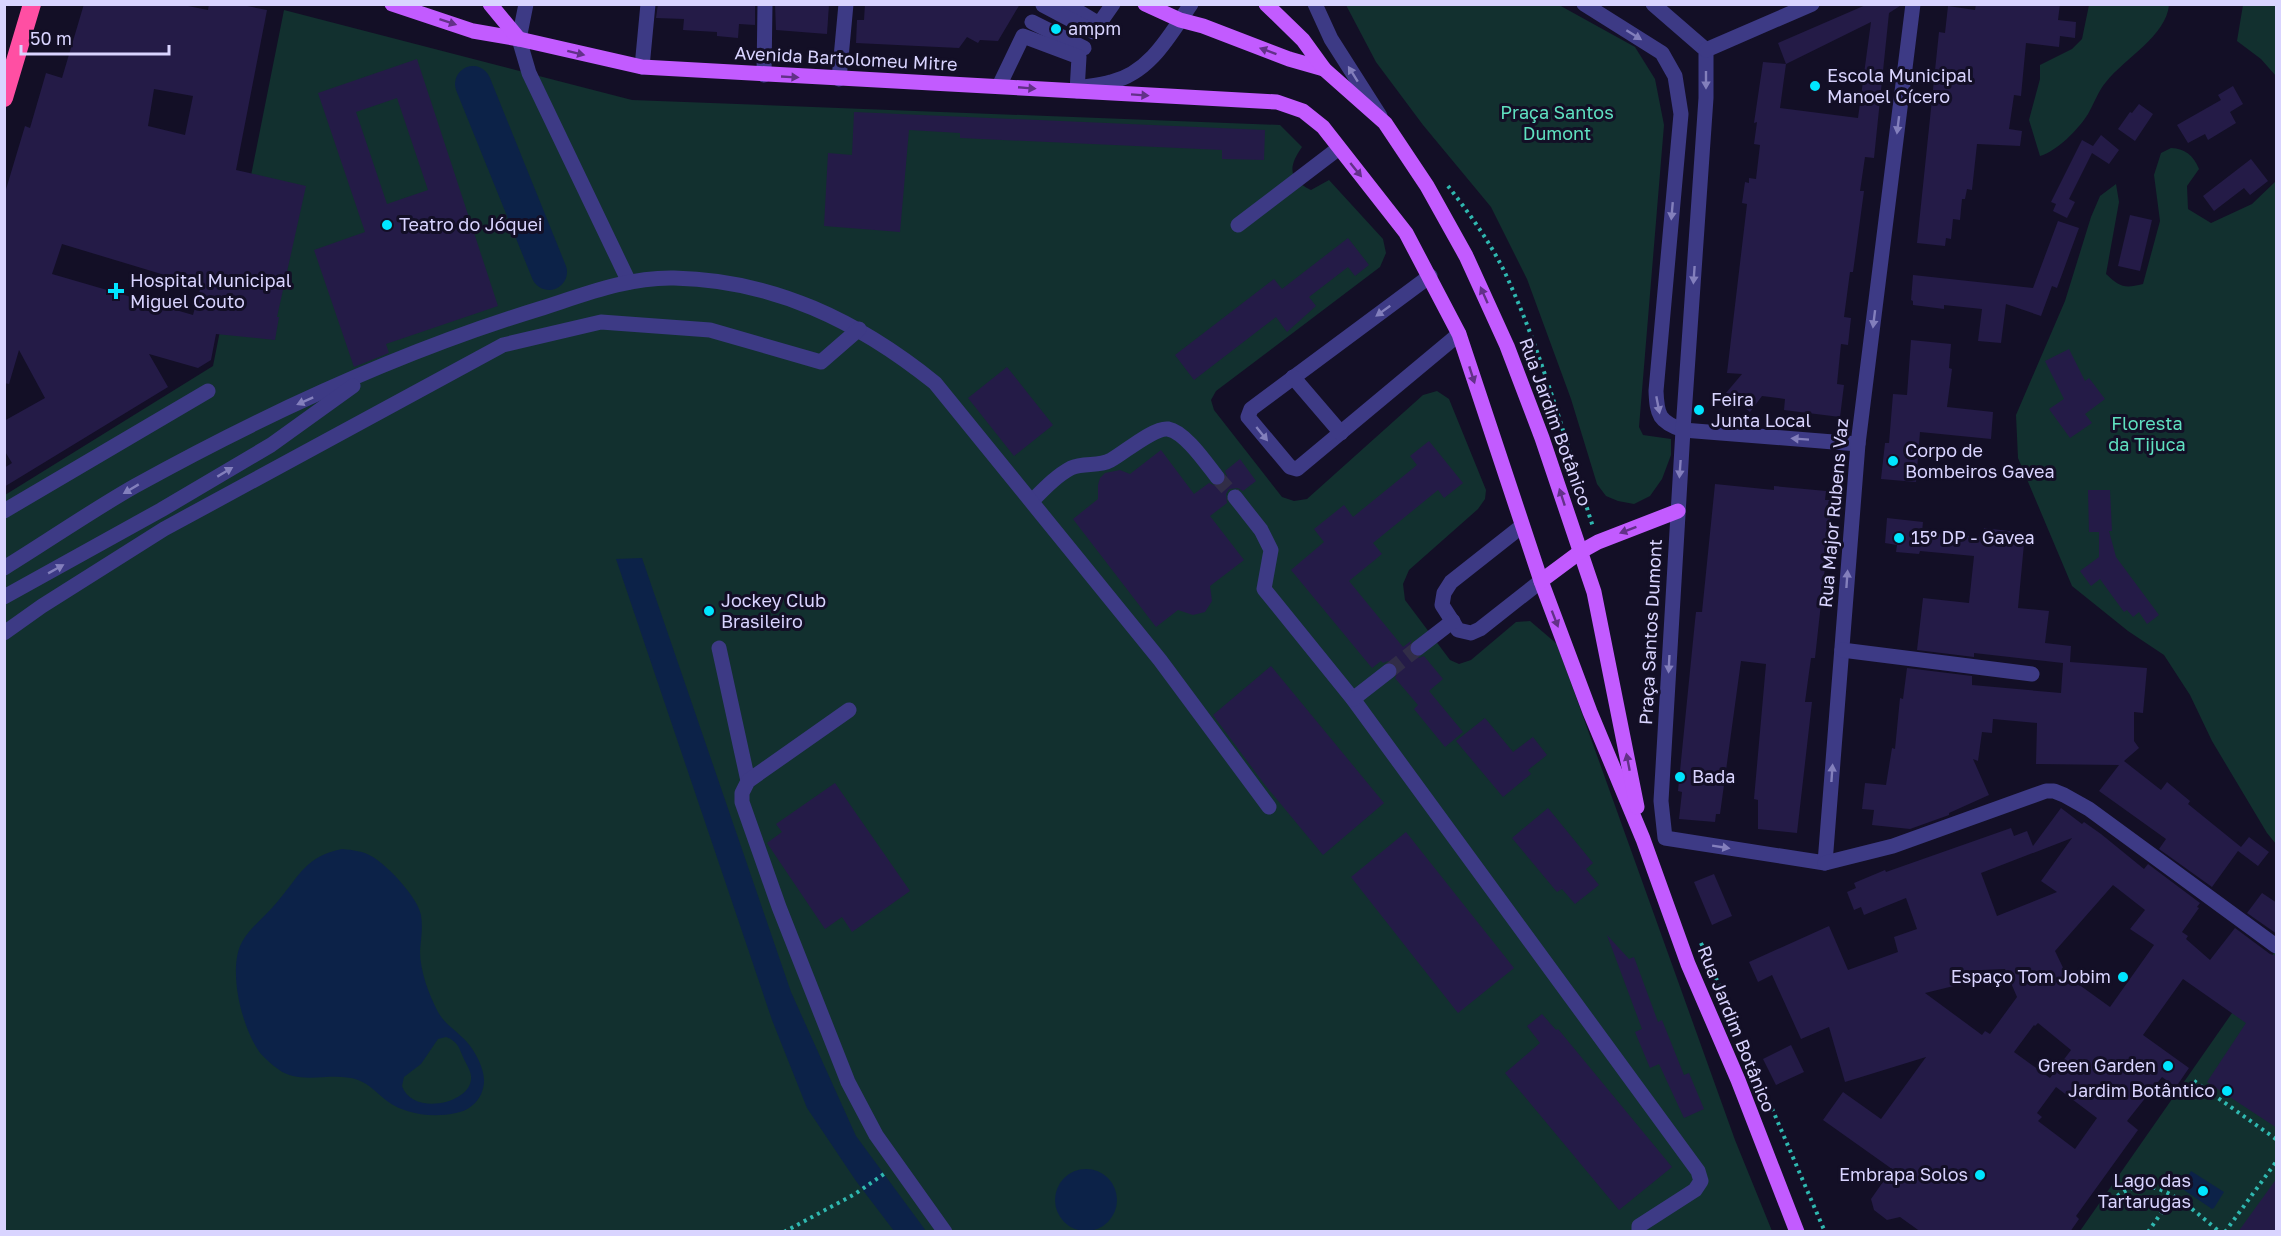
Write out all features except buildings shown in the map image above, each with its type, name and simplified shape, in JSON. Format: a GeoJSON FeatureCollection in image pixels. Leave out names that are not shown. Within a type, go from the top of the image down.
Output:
{"type":"FeatureCollection","features":[{"type":"Feature","properties":{"kind":"highway"},"geometry":{"type":"LineString","coordinates":[[4,98],[32,4]]}},
{"type":"Feature","properties":{"kind":"main road","name":"Avenida Bartolomeu Mitre"},"geometry":{"type":"LineString","coordinates":[[392,4],[473,31],[642,67],[1277,102],[1304,111]]}},
{"type":"Feature","properties":{"kind":"main road"},"geometry":{"type":"LineString","coordinates":[[490,4],[519,39]]}},
{"type":"Feature","properties":{"kind":"main road"},"geometry":{"type":"LineString","coordinates":[[1145,4],[1180,20],[1323,69]]}},
{"type":"Feature","properties":{"kind":"main road"},"geometry":{"type":"LineString","coordinates":[[1266,4],[1303,40],[1323,69]]}},
{"type":"Feature","properties":{"kind":"main road","name":"Rua Jardim Botânico"},"geometry":{"type":"LineString","coordinates":[[1323,69],[1385,123],[1427,186],[1471,266],[1507,346],[1548,453],[1594,592],[1643,839]]}},
{"type":"Feature","properties":{"kind":"main road","name":"Rua Jardim Botânico"},"geometry":{"type":"LineString","coordinates":[[1304,111],[1323,127],[1406,233],[1459,334],[1541,581],[1590,712],[1643,839],[1688,964],[1738,1080],[1797,1232]]}},
{"type":"Feature","properties":{"kind":"main road"},"geometry":{"type":"LineString","coordinates":[[1541,581],[1580,552],[1608,538],[1677,511]]}},
{"type":"Feature","properties":{"kind":"street"},"geometry":{"type":"LineString","coordinates":[[526,4],[519,39],[529,73],[629,282]]}},
{"type":"Feature","properties":{"kind":"street"},"geometry":{"type":"LineString","coordinates":[[642,67],[648,4]]}},
{"type":"Feature","properties":{"kind":"street"},"geometry":{"type":"LineString","coordinates":[[764,75],[765,4]]}},
{"type":"Feature","properties":{"kind":"street"},"geometry":{"type":"LineString","coordinates":[[839,79],[846,4]]}},
{"type":"Feature","properties":{"kind":"street"},"geometry":{"type":"LineString","coordinates":[[1066,4],[1096,28]]}},
{"type":"Feature","properties":{"kind":"street"},"geometry":{"type":"LineString","coordinates":[[1113,4],[1082,53],[1077,90],[1113,82],[1137,71],[1156,54],[1191,4]]}},
{"type":"Feature","properties":{"kind":"street"},"geometry":{"type":"LineString","coordinates":[[1315,4],[1331,39],[1385,123]]}},
{"type":"Feature","properties":{"kind":"street"},"geometry":{"type":"LineString","coordinates":[[1584,4],[1662,53],[1675,76],[1681,114],[1656,391],[1656,405],[1661,419],[1668,425],[1683,430],[1858,444]]}},
{"type":"Feature","properties":{"kind":"street"},"geometry":{"type":"LineString","coordinates":[[1653,4],[1706,50],[1812,4]]}},
{"type":"Feature","properties":{"kind":"street","name":"Rua Major Rubens Vaz"},"geometry":{"type":"LineString","coordinates":[[1825,863],[1858,444],[1913,4]]}},
{"type":"Feature","properties":{"kind":"street"},"geometry":{"type":"LineString","coordinates":[[999,86],[1023,36],[1043,5],[1096,28]]}},
{"type":"Feature","properties":{"kind":"street"},"geometry":{"type":"LineString","coordinates":[[1032,22],[1082,53]]}},
{"type":"Feature","properties":{"kind":"street"},"geometry":{"type":"LineString","coordinates":[[1023,36],[1082,53]]}},
{"type":"Feature","properties":{"kind":"street","name":"Praça Santos Dumont"},"geometry":{"type":"LineString","coordinates":[[1706,50],[1706,99],[1677,511],[1661,801],[1665,836],[1666,838],[1825,863]]}},
{"type":"Feature","properties":{"kind":"street"},"geometry":{"type":"LineString","coordinates":[[1238,225],[1339,148]]}},
{"type":"Feature","properties":{"kind":"street"},"geometry":{"type":"LineString","coordinates":[[1430,276],[1251,409],[1248,417],[1290,467],[1297,469],[1459,334]]}},
{"type":"Feature","properties":{"kind":"street"},"geometry":{"type":"LineString","coordinates":[[4,568],[134,487],[255,423],[477,328],[629,282],[672,278],[740,284],[802,302],[859,330],[910,363],[935,383],[1160,660],[1269,807]]}},
{"type":"Feature","properties":{"kind":"street"},"geometry":{"type":"LineString","coordinates":[[4,633],[42,606],[164,529],[503,345],[601,322],[710,330],[821,362],[859,330]]}},
{"type":"Feature","properties":{"kind":"street"},"geometry":{"type":"LineString","coordinates":[[4,597],[161,510],[271,445],[377,369]]}},
{"type":"Feature","properties":{"kind":"street"},"geometry":{"type":"LineString","coordinates":[[1293,377],[1341,434]]}},
{"type":"Feature","properties":{"kind":"street"},"geometry":{"type":"LineString","coordinates":[[4,512],[208,391]]}},
{"type":"Feature","properties":{"kind":"street"},"geometry":{"type":"LineString","coordinates":[[1032,501],[1052,481],[1070,468],[1108,462],[1150,434],[1166,429],[1179,434],[1217,477]]}},
{"type":"Feature","properties":{"kind":"street"},"geometry":{"type":"LineString","coordinates":[[1235,497],[1261,530],[1271,550],[1264,589],[1353,699],[1698,1171],[1701,1181],[1695,1190],[1635,1230]]}},
{"type":"Feature","properties":{"kind":"street"},"geometry":{"type":"LineString","coordinates":[[1522,526],[1451,582],[1444,593],[1442,605],[1458,630],[1471,633],[1480,629],[1541,581]]}},
{"type":"Feature","properties":{"kind":"street"},"geometry":{"type":"LineString","coordinates":[[1418,648],[1453,621]]}},
{"type":"Feature","properties":{"kind":"street"},"geometry":{"type":"LineString","coordinates":[[719,648],[748,781]]}},
{"type":"Feature","properties":{"kind":"street"},"geometry":{"type":"LineString","coordinates":[[1842,650],[2032,674]]}},
{"type":"Feature","properties":{"kind":"street"},"geometry":{"type":"LineString","coordinates":[[1353,699],[1389,671]]}},
{"type":"Feature","properties":{"kind":"street"},"geometry":{"type":"LineString","coordinates":[[849,710],[748,781],[742,792],[742,802],[779,907],[848,1082],[876,1135],[945,1232]]}},
{"type":"Feature","properties":{"kind":"street"},"geometry":{"type":"LineString","coordinates":[[1825,863],[1893,846],[2054,790],[2089,809],[2277,946]]}},
{"type":"Feature","properties":{"kind":"path"},"geometry":{"type":"LineString","coordinates":[[2194,1081],[2277,1139]]}},
{"type":"Feature","properties":{"kind":"path"},"geometry":{"type":"LineString","coordinates":[[2111,1200],[2128,1189],[2160,1188],[2223,1232],[2277,1162]]}},
{"type":"Feature","properties":{"kind":"path"},"geometry":{"type":"LineString","coordinates":[[784,1232],[855,1194],[892,1168]]}},
{"type":"Feature","properties":{"kind":"path"},"geometry":{"type":"LineString","coordinates":[[2148,1232],[2173,1196]]}},
{"type":"Feature","properties":{"kind":"green space","name":"Praça Santos Dumont"},"geometry":{"type":"Polygon","coordinates":[[[1346,5],[1559,5],[1635,47],[1655,79],[1664,125],[1639,427],[1643,435],[1671,439],[1671,455],[1662,479],[1650,496],[1634,504],[1618,501],[1606,496],[1597,484],[1571,399],[1527,279],[1491,207],[1423,125],[1376,62],[1346,5]]]}},
{"type":"Feature","properties":{"kind":"green space"},"geometry":{"type":"Polygon","coordinates":[[[2089,5],[2169,5],[2161,27],[2106,82],[2079,127],[2060,145],[2040,156],[2029,120],[2040,79],[2040,65],[2072,49],[2082,39],[2089,5]]]}},
{"type":"Feature","properties":{"kind":"green space"},"geometry":{"type":"Polygon","coordinates":[[[2243,5],[2276,5],[2276,76],[2261,59],[2237,41],[2243,5]]]}},
{"type":"Feature","properties":{"kind":"green space","name":"Jockey Club Brasileiro"},"geometry":{"type":"Polygon","coordinates":[[[284,10],[632,100],[1280,125],[1302,147],[1294,161],[1294,177],[1311,190],[1329,180],[1383,239],[1386,253],[1380,267],[1216,391],[1211,400],[1214,410],[1282,497],[1294,501],[1307,499],[1423,395],[1437,391],[1449,399],[1486,490],[1485,499],[1478,509],[1409,570],[1403,584],[1405,600],[1450,660],[1459,664],[1471,660],[1516,622],[1530,621],[1557,644],[1735,1140],[1772,1231],[5,1232],[5,495],[213,366],[284,10]]]}},
{"type":"Feature","properties":{"kind":"green space","name":"Floresta da Tijuca"},"geometry":{"type":"Polygon","coordinates":[[[2171,148],[2185,151],[2197,164],[2199,169],[2187,186],[2188,209],[2211,223],[2252,204],[2276,181],[2276,844],[2267,833],[2212,741],[2190,695],[2164,655],[2128,631],[2072,586],[2018,458],[2016,415],[2065,301],[2091,217],[2100,196],[2116,184],[2119,202],[2106,274],[2123,286],[2143,284],[2160,221],[2154,175],[2161,153],[2171,148]]]}},
{"type":"Feature","properties":{"kind":"green space","name":"Jardim Botântico"},"geometry":{"type":"Polygon","coordinates":[[[2276,950],[2276,1231],[2080,1231],[2276,950]]]}},
{"type":"Feature","properties":{"kind":"water"},"geometry":{"type":"Polygon","coordinates":[[[642,558],[791,992],[856,1136],[926,1231],[894,1231],[856,1181],[807,1108],[772,1020],[616,559],[642,558]]]}},
{"type":"Feature","properties":{"kind":"water"},"geometry":{"type":"Polygon","coordinates":[[[342,849],[362,852],[373,857],[402,883],[419,908],[422,924],[420,959],[428,991],[440,1016],[471,1047],[483,1070],[484,1082],[479,1098],[467,1109],[447,1114],[420,1114],[395,1106],[358,1080],[338,1077],[306,1078],[286,1074],[267,1060],[254,1043],[243,1015],[236,983],[238,954],[242,942],[305,868],[320,856],[342,849]],[[446,1037],[438,1039],[421,1064],[404,1077],[402,1086],[408,1095],[417,1101],[428,1104],[440,1103],[461,1095],[468,1088],[471,1079],[470,1071],[459,1047],[446,1037]]]}},
{"type":"Feature","properties":{"kind":"water"},"geometry":{"type":"Polygon","coordinates":[[[1086,1169],[1108,1178],[1117,1200],[1108,1222],[1086,1231],[1064,1222],[1055,1200],[1064,1178],[1086,1169]]]}},
{"type":"Feature","properties":{"kind":"water","name":"Lago das Tartarugas"},"geometry":{"type":"Polygon","coordinates":[[[2191,1171],[2224,1192],[2214,1208],[2212,1209],[2181,1188],[2191,1171]]]}},
{"type":"Feature","properties":{"kind":"waterway"},"geometry":{"type":"LineString","coordinates":[[473,84],[549,272]]}},
{"type":"Feature","properties":{"kind":"tunnel"},"geometry":{"type":"LineString","coordinates":[[1217,477],[1235,497]]}},
{"type":"Feature","properties":{"kind":"tunnel"},"geometry":{"type":"LineString","coordinates":[[1389,671],[1418,648]]}},
{"type":"Feature","properties":{"kind":"place","name":"ampm"},"geometry":{"type":"Point","coordinates":[1056,29]}},
{"type":"Feature","properties":{"kind":"place","name":"Escola Municipal Manoel Cícero"},"geometry":{"type":"Point","coordinates":[1815,86]}},
{"type":"Feature","properties":{"kind":"place","name":"Teatro do Jóquei"},"geometry":{"type":"Point","coordinates":[387,225]}},
{"type":"Feature","properties":{"kind":"place","name":"Hospital Municipal Miguel Couto"},"geometry":{"type":"Point","coordinates":[116,291]}},
{"type":"Feature","properties":{"kind":"place","name":"Feira Junta Local"},"geometry":{"type":"Point","coordinates":[1699,410]}},
{"type":"Feature","properties":{"kind":"place","name":"Corpo de Bombeiros Gavea"},"geometry":{"type":"Point","coordinates":[1893,461]}},
{"type":"Feature","properties":{"kind":"place","name":"15º DP - Gavea"},"geometry":{"type":"Point","coordinates":[1899,538]}},
{"type":"Feature","properties":{"kind":"place","name":"Jockey Club Brasileiro"},"geometry":{"type":"Point","coordinates":[709,611]}},
{"type":"Feature","properties":{"kind":"place","name":"Bada"},"geometry":{"type":"Point","coordinates":[1680,777]}},
{"type":"Feature","properties":{"kind":"place","name":"Espaço Tom Jobim"},"geometry":{"type":"Point","coordinates":[2123,977]}},
{"type":"Feature","properties":{"kind":"place","name":"Green Garden"},"geometry":{"type":"Point","coordinates":[2168,1066]}},
{"type":"Feature","properties":{"kind":"place","name":"Jardim Botântico"},"geometry":{"type":"Point","coordinates":[2227,1091]}},
{"type":"Feature","properties":{"kind":"place","name":"Embrapa Solos"},"geometry":{"type":"Point","coordinates":[1980,1175]}},
{"type":"Feature","properties":{"kind":"place","name":"Lago das Tartarugas"},"geometry":{"type":"Point","coordinates":[2203,1191]}}]}
